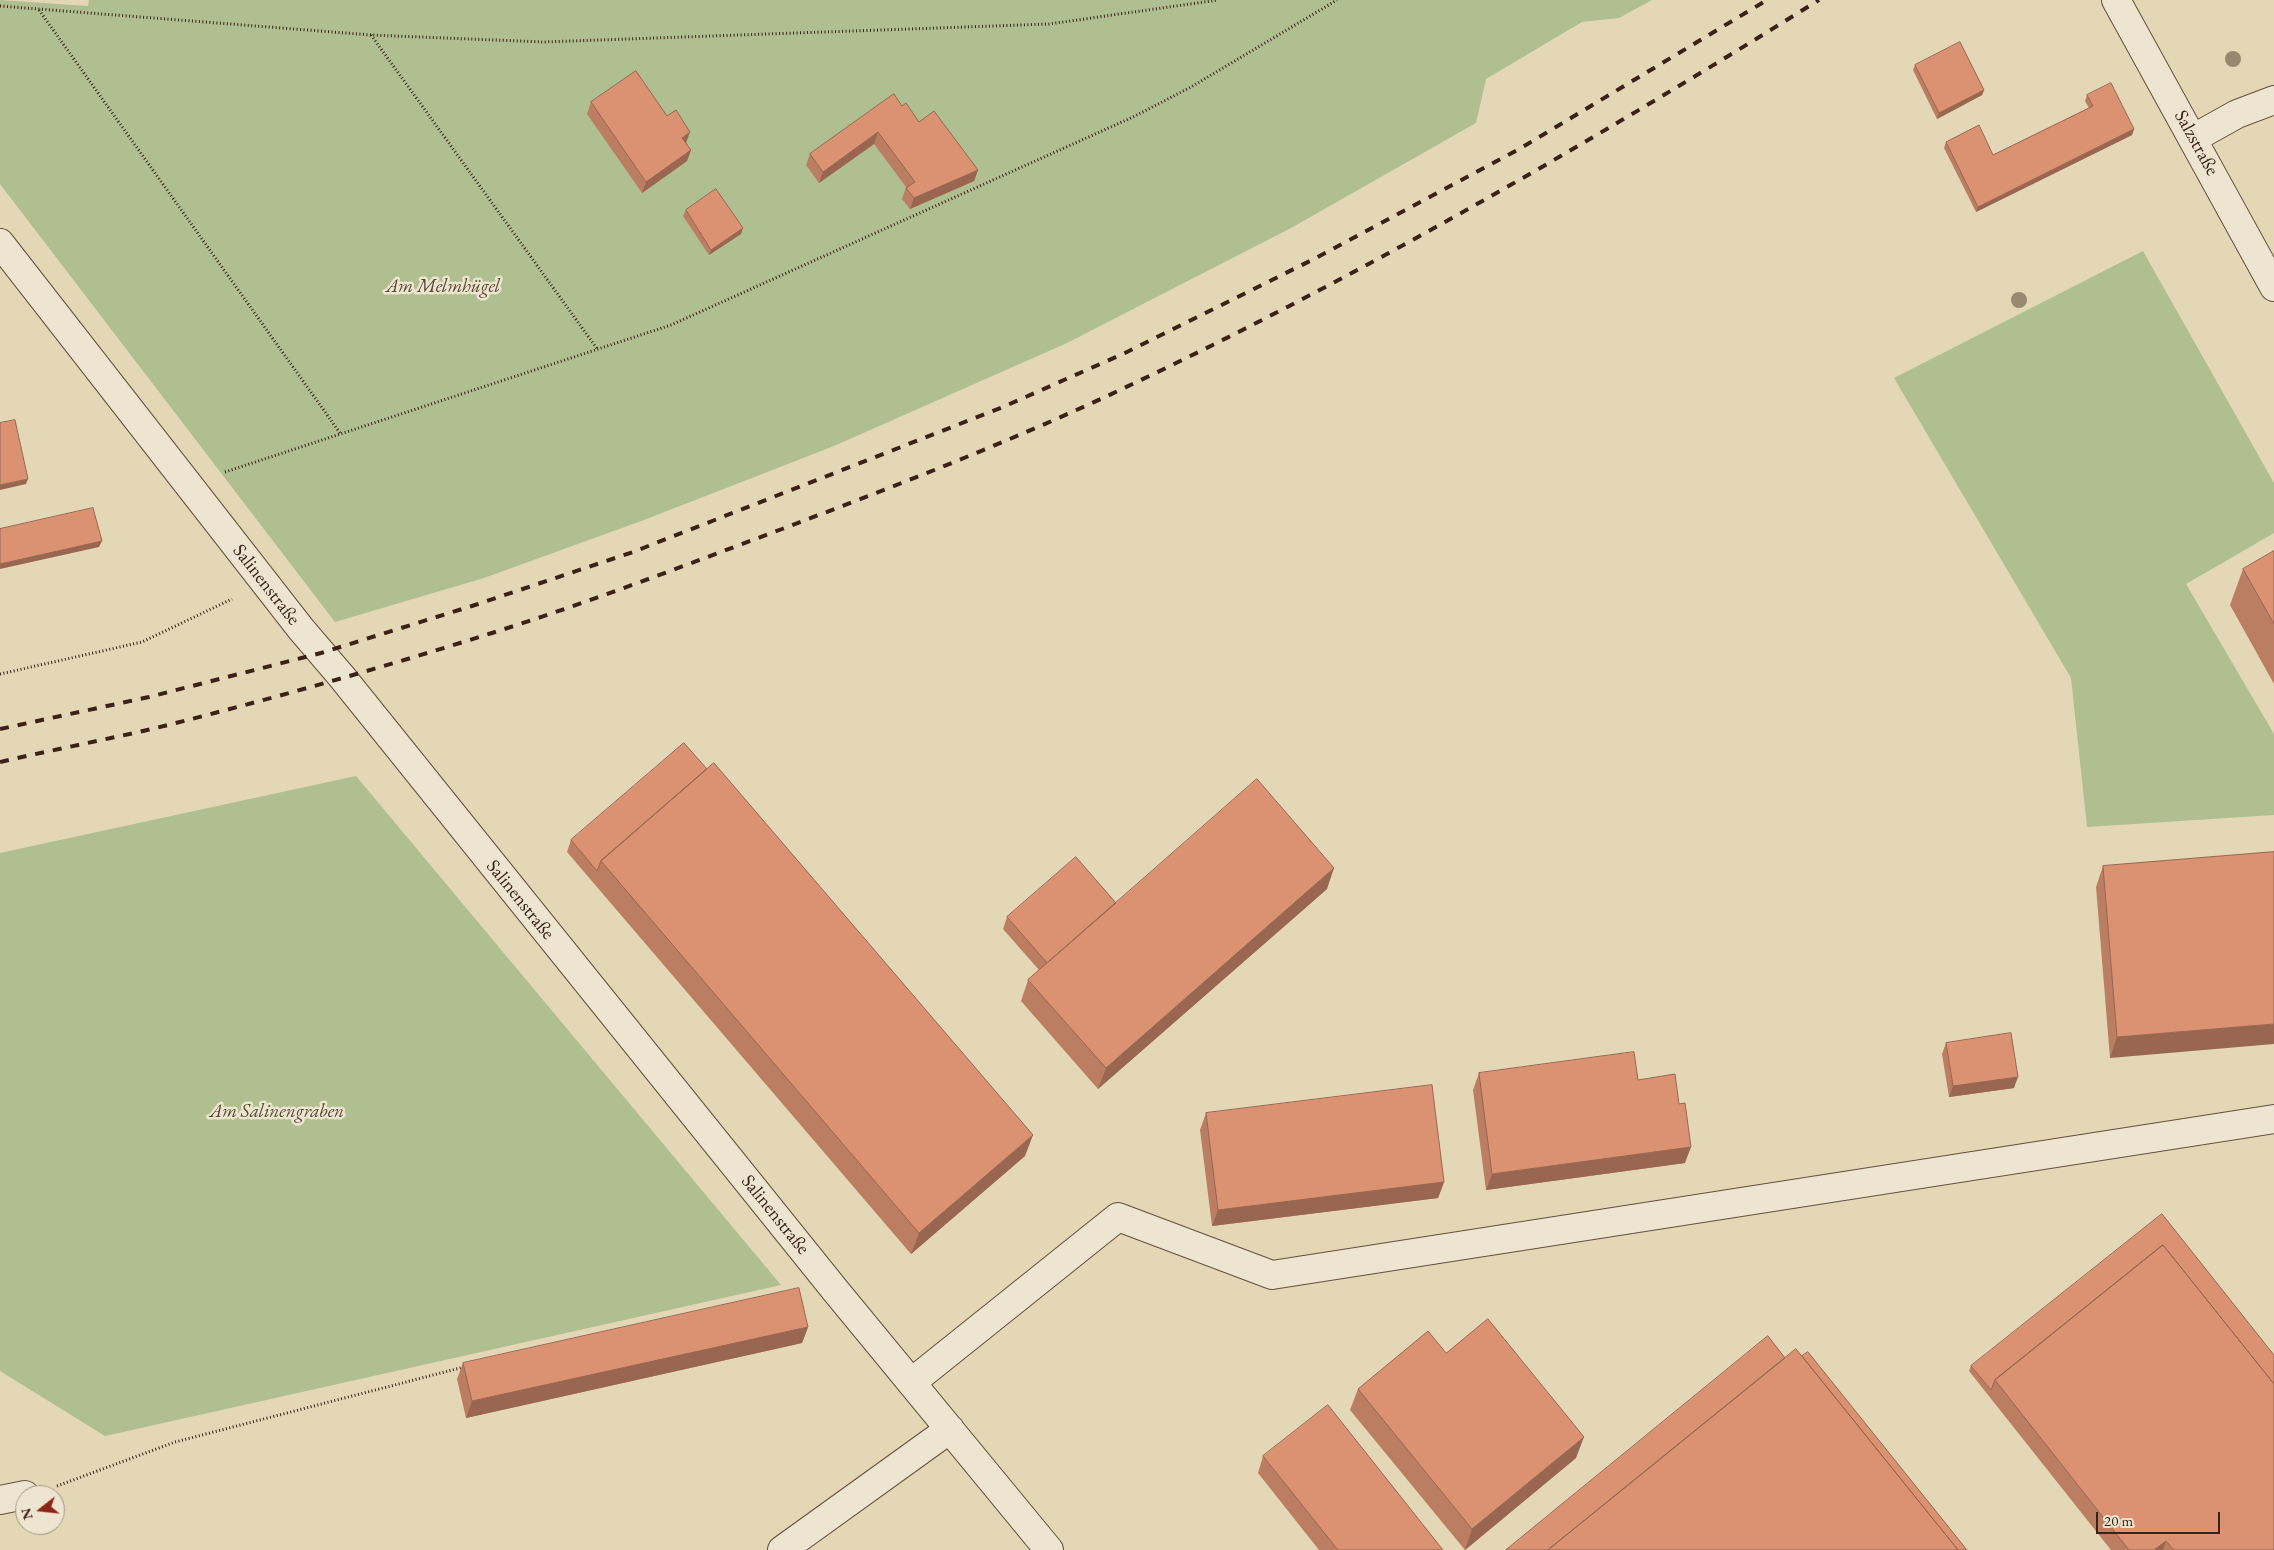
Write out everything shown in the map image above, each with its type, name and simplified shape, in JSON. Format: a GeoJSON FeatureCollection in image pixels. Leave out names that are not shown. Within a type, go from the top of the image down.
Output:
{"type":"FeatureCollection","features":[{"type":"Feature","properties":{"kind":"street","name":"Salzstraße"},"geometry":{"type":"LineString","coordinates":[[2116,0],[2194,138],[2274,287]]}},
{"type":"Feature","properties":{"kind":"street"},"geometry":{"type":"LineString","coordinates":[[2194,138],[2236,114],[2274,100]]}},
{"type":"Feature","properties":{"kind":"street","name":"Salinenstraße"},"geometry":{"type":"LineString","coordinates":[[0,243],[264,583],[835,1290],[1049,1550]]}},
{"type":"Feature","properties":{"kind":"street"},"geometry":{"type":"LineString","coordinates":[[912,1382],[1118,1217],[1272,1275],[2274,1120]]}},
{"type":"Feature","properties":{"kind":"street"},"geometry":{"type":"LineString","coordinates":[[782,1550],[950,1430]]}},
{"type":"Feature","properties":{"kind":"street"},"geometry":{"type":"LineString","coordinates":[[0,1500],[15,1497]]}},
{"type":"Feature","properties":{"kind":"path"},"geometry":{"type":"LineString","coordinates":[[0,6],[371,35],[544,42],[1049,24],[1218,0]]}},
{"type":"Feature","properties":{"kind":"path"},"geometry":{"type":"LineString","coordinates":[[193,492],[214,476],[671,325],[1134,117],[1191,87],[1337,0]]}},
{"type":"Feature","properties":{"kind":"path"},"geometry":{"type":"LineString","coordinates":[[39,9],[340,433]]}},
{"type":"Feature","properties":{"kind":"path"},"geometry":{"type":"LineString","coordinates":[[371,35],[598,350]]}},
{"type":"Feature","properties":{"kind":"path"},"geometry":{"type":"LineString","coordinates":[[0,674],[142,642],[264,583]]}},
{"type":"Feature","properties":{"kind":"path"},"geometry":{"type":"LineString","coordinates":[[59,1485],[175,1442],[466,1367]]}},
{"type":"Feature","properties":{"kind":"green space","name":"Am Melmhügel"},"geometry":{"type":"Polygon","coordinates":[[[0,0],[88,6],[89,0],[1652,0],[1619,18],[1582,22],[1486,79],[1476,123],[1291,228],[1067,343],[834,446],[644,520],[484,578],[335,622],[0,184],[0,0]]]}},
{"type":"Feature","properties":{"kind":"green space"},"geometry":{"type":"Polygon","coordinates":[[[2143,251],[2274,483],[2274,533],[2186,584],[2274,734],[2274,815],[2087,827],[2071,678],[1894,378],[2143,251]]]}},
{"type":"Feature","properties":{"kind":"green space","name":"Am Salinengraben"},"geometry":{"type":"Polygon","coordinates":[[[356,776],[781,1285],[105,1436],[0,1371],[0,853],[356,776]]]}},
{"type":"Feature","properties":{"kind":"building"},"geometry":{"type":"Polygon","coordinates":[[[1960,42],[1984,90],[1939,113],[1915,65],[1960,42]]]}},
{"type":"Feature","properties":{"kind":"building"},"geometry":{"type":"Polygon","coordinates":[[[636,71],[667,116],[676,110],[690,132],[682,138],[691,150],[646,182],[591,102],[636,71]]]}},
{"type":"Feature","properties":{"kind":"building"},"geometry":{"type":"Polygon","coordinates":[[[2111,83],[2134,129],[1978,207],[1946,142],[1979,125],[1993,155],[2093,106],[2087,95],[2111,83]]]}},
{"type":"Feature","properties":{"kind":"building"},"geometry":{"type":"Polygon","coordinates":[[[894,94],[902,106],[906,103],[919,122],[934,111],[978,170],[914,198],[906,188],[915,182],[878,132],[823,172],[810,154],[894,94]]]}},
{"type":"Feature","properties":{"kind":"building"},"geometry":{"type":"Polygon","coordinates":[[[716,189],[743,228],[711,250],[686,210],[716,189]]]}},
{"type":"Feature","properties":{"kind":"building"},"geometry":{"type":"Polygon","coordinates":[[[15,420],[28,479],[0,485],[0,423],[15,420]]]}},
{"type":"Feature","properties":{"kind":"building"},"geometry":{"type":"Polygon","coordinates":[[[93,508],[102,541],[0,564],[0,529],[93,508]]]}},
{"type":"Feature","properties":{"kind":"building"},"geometry":{"type":"Polygon","coordinates":[[[2274,551],[2274,624],[2243,569],[2274,551]]]}},
{"type":"Feature","properties":{"kind":"building"},"geometry":{"type":"Polygon","coordinates":[[[684,743],[707,769],[601,861],[597,871],[571,840],[684,743]]]}},
{"type":"Feature","properties":{"kind":"building"},"geometry":{"type":"Polygon","coordinates":[[[714,763],[1033,1135],[919,1233],[601,861],[714,763]]]}},
{"type":"Feature","properties":{"kind":"building"},"geometry":{"type":"Polygon","coordinates":[[[1257,779],[1334,868],[1106,1068],[1028,980],[1257,779]]]}},
{"type":"Feature","properties":{"kind":"building"},"geometry":{"type":"Polygon","coordinates":[[[2274,852],[2274,1024],[2117,1037],[2103,866],[2274,852]]]}},
{"type":"Feature","properties":{"kind":"building"},"geometry":{"type":"Polygon","coordinates":[[[1076,857],[1116,903],[1047,963],[1007,917],[1076,857]]]}},
{"type":"Feature","properties":{"kind":"building"},"geometry":{"type":"Polygon","coordinates":[[[2011,1033],[2018,1077],[1953,1086],[1946,1043],[2011,1033]]]}},
{"type":"Feature","properties":{"kind":"building"},"geometry":{"type":"Polygon","coordinates":[[[1634,1052],[1638,1080],[1675,1074],[1679,1104],[1685,1103],[1691,1147],[1492,1174],[1479,1073],[1634,1052]]]}},
{"type":"Feature","properties":{"kind":"building"},"geometry":{"type":"Polygon","coordinates":[[[1432,1085],[1444,1182],[1218,1210],[1206,1113],[1432,1085]]]}},
{"type":"Feature","properties":{"kind":"building"},"geometry":{"type":"Polygon","coordinates":[[[2162,1214],[2274,1355],[2274,1384],[2163,1245],[1995,1380],[1991,1390],[1971,1366],[2162,1214]]]}},
{"type":"Feature","properties":{"kind":"building"},"geometry":{"type":"Polygon","coordinates":[[[2163,1245],[2274,1384],[2274,1550],[2174,1550],[2166,1541],[2154,1550],[2129,1550],[1995,1380],[2163,1245]]]}},
{"type":"Feature","properties":{"kind":"building"},"geometry":{"type":"Polygon","coordinates":[[[799,1288],[808,1327],[472,1401],[463,1363],[799,1288]]]}},
{"type":"Feature","properties":{"kind":"building"},"geometry":{"type":"Polygon","coordinates":[[[1488,1319],[1584,1437],[1472,1529],[1358,1389],[1428,1331],[1446,1353],[1488,1319]]]}},
{"type":"Feature","properties":{"kind":"building"},"geometry":{"type":"Polygon","coordinates":[[[1768,1336],[1785,1358],[1548,1550],[1506,1550],[1768,1336]]]}},
{"type":"Feature","properties":{"kind":"building"},"geometry":{"type":"Polygon","coordinates":[[[1796,1349],[1958,1550],[1548,1550],[1796,1349]]]}},
{"type":"Feature","properties":{"kind":"building"},"geometry":{"type":"Polygon","coordinates":[[[1808,1352],[1967,1550],[1958,1550],[1802,1356],[1808,1352]]]}},
{"type":"Feature","properties":{"kind":"building"},"geometry":{"type":"Polygon","coordinates":[[[1328,1405],[1443,1550],[1338,1550],[1263,1456],[1328,1405]]]}},
{"type":"Feature","properties":{"kind":"railway"},"geometry":{"type":"LineString","coordinates":[[0,729],[149,697],[321,653],[475,605],[633,552],[1003,407],[1125,353],[1314,259],[1521,148],[1767,0]]}},
{"type":"Feature","properties":{"kind":"railway"},"geometry":{"type":"LineString","coordinates":[[0,762],[198,717],[324,683],[492,633],[602,596],[710,556],[1008,440],[1141,380],[1315,293],[1400,247],[1569,151],[1819,0]]}}]}
